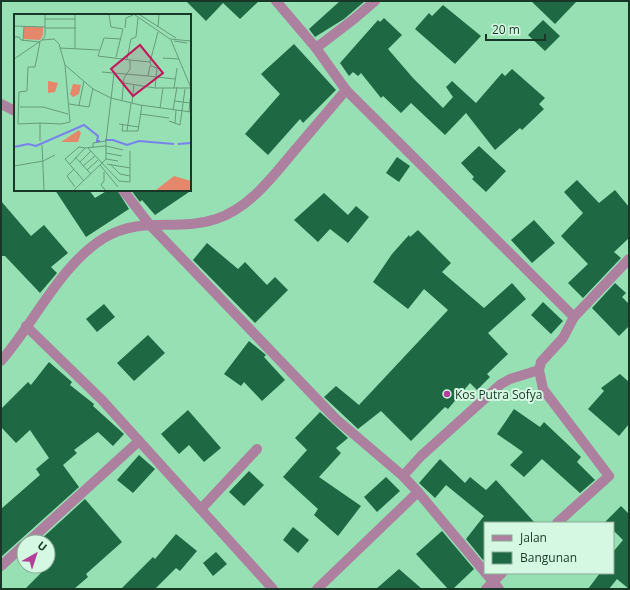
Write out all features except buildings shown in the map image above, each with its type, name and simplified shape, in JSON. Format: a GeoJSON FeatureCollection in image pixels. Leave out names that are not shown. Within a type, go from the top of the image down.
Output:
{"type":"FeatureCollection","features":[{"type":"Feature","properties":{"kind":"street"},"geometry":{"type":"LineString","coordinates":[[276,1],[316,48],[346,90],[574,317]]}},
{"type":"Feature","properties":{"kind":"street"},"geometry":{"type":"LineString","coordinates":[[316,48],[375,1]]}},
{"type":"Feature","properties":{"kind":"street"},"geometry":{"type":"LineString","coordinates":[[1,361],[79,258],[104,238],[132,226],[149,224],[185,225],[217,219],[243,205],[280,167],[346,90]]}},
{"type":"Feature","properties":{"kind":"street"},"geometry":{"type":"LineString","coordinates":[[1,104],[14,110]]}},
{"type":"Feature","properties":{"kind":"street"},"geometry":{"type":"LineString","coordinates":[[124,191],[149,224],[336,419],[402,476],[418,492],[492,587],[501,574]]}},
{"type":"Feature","properties":{"kind":"street"},"geometry":{"type":"LineString","coordinates":[[558,522],[609,476],[543,389],[539,370],[541,362],[562,338],[574,317],[629,259]]}},
{"type":"Feature","properties":{"kind":"street"},"geometry":{"type":"LineString","coordinates":[[26,326],[102,400],[273,589]]}},
{"type":"Feature","properties":{"kind":"street"},"geometry":{"type":"LineString","coordinates":[[402,476],[421,456],[501,384],[510,379],[539,370]]}},
{"type":"Feature","properties":{"kind":"street"},"geometry":{"type":"LineString","coordinates":[[37,534],[139,441]]}},
{"type":"Feature","properties":{"kind":"street"},"geometry":{"type":"LineString","coordinates":[[201,509],[257,449]]}},
{"type":"Feature","properties":{"kind":"street"},"geometry":{"type":"LineString","coordinates":[[317,589],[418,492]]}},
{"type":"Feature","properties":{"kind":"street"},"geometry":{"type":"LineString","coordinates":[[1,566],[16,553]]}},
{"type":"Feature","properties":{"kind":"place","name":"Kos Putra Sofya"},"geometry":{"type":"Point","coordinates":[447,394]}}]}
